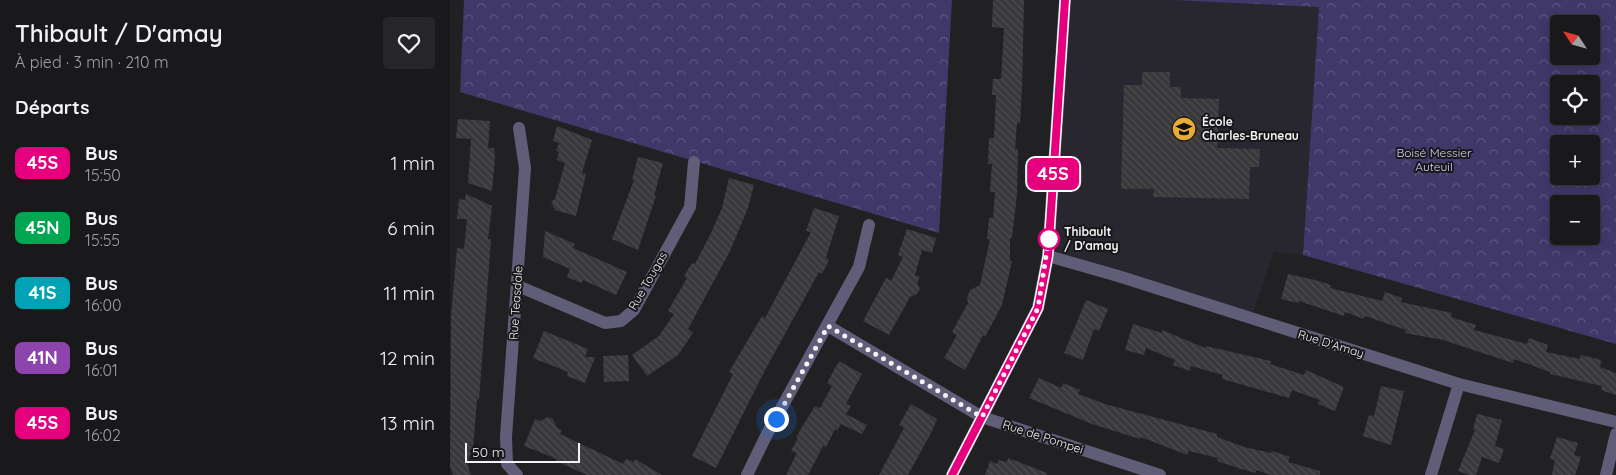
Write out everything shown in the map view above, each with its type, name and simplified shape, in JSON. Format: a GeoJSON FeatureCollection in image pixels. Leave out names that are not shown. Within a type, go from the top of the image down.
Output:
{"type":"FeatureCollection","features":[{"type":"Feature","properties":{"kind":"street"},"geometry":{"type":"LineString","coordinates":[[952,475],[1038,308],[1048,256],[1065,0]]}},
{"type":"Feature","properties":{"kind":"street","name":"Rue Teasdale"},"geometry":{"type":"LineString","coordinates":[[517,475],[507,464],[506,437],[525,168],[519,128]]}},
{"type":"Feature","properties":{"kind":"street","name":"Rue Tougas"},"geometry":{"type":"LineString","coordinates":[[518,286],[605,323],[621,321],[634,310],[690,207],[694,162]]}},
{"type":"Feature","properties":{"kind":"street"},"geometry":{"type":"LineString","coordinates":[[748,475],[767,434],[859,267],[869,225]]}},
{"type":"Feature","properties":{"kind":"street","name":"Rue D'Amay"},"geometry":{"type":"LineString","coordinates":[[1048,256],[1118,276],[1459,384],[1616,422]]}},
{"type":"Feature","properties":{"kind":"street","name":"Rue de Pompei"},"geometry":{"type":"LineString","coordinates":[[828,326],[982,417],[1160,475]]}},
{"type":"Feature","properties":{"kind":"street"},"geometry":{"type":"LineString","coordinates":[[1431,475],[1459,384]]}},
{"type":"Feature","properties":{"kind":"street"},"geometry":{"type":"LineString","coordinates":[[1606,475],[1616,434]]}},
{"type":"Feature","properties":{"kind":"shaded area","name":"École Charles-Bruneau"},"geometry":{"type":"Polygon","coordinates":[[[1065,0],[1172,0],[1319,7],[1303,255],[1274,252],[1251,319],[1048,256],[1065,0]]]}},
{"type":"Feature","properties":{"kind":"green space"},"geometry":{"type":"Polygon","coordinates":[[[464,0],[952,0],[939,233],[460,92],[464,0]]]}},
{"type":"Feature","properties":{"kind":"green space","name":"Boisé Messier Auteuil"},"geometry":{"type":"Polygon","coordinates":[[[1172,0],[1616,0],[1616,344],[1303,255],[1319,7],[1172,0]]]}},
{"type":"Feature","properties":{"kind":"building"},"geometry":{"type":"Polygon","coordinates":[[[993,0],[1024,0],[1020,123],[1017,123],[1015,149],[1018,149],[1017,194],[1012,238],[1010,238],[1010,261],[1012,261],[1002,305],[985,337],[983,335],[965,370],[944,358],[957,335],[952,332],[968,303],[967,298],[970,290],[980,285],[990,239],[987,239],[989,218],[993,218],[995,192],[990,192],[992,164],[988,164],[989,138],[994,138],[996,95],[992,95],[993,79],[1001,79],[1004,28],[992,27],[993,0]]]}},
{"type":"Feature","properties":{"kind":"building"},"geometry":{"type":"Polygon","coordinates":[[[1142,72],[1170,72],[1170,87],[1181,87],[1181,98],[1219,99],[1217,148],[1260,149],[1259,167],[1250,167],[1249,199],[1153,197],[1154,189],[1121,189],[1124,85],[1142,85],[1142,72]]]}},
{"type":"Feature","properties":{"kind":"building"},"geometry":{"type":"Polygon","coordinates":[[[458,119],[490,121],[488,148],[494,148],[495,157],[492,191],[468,183],[471,139],[456,138],[458,119]]]}},
{"type":"Feature","properties":{"kind":"building"},"geometry":{"type":"Polygon","coordinates":[[[557,126],[592,140],[582,173],[586,174],[576,216],[555,210],[551,202],[555,199],[565,163],[557,160],[559,152],[556,151],[559,143],[553,141],[557,126]]]}},
{"type":"Feature","properties":{"kind":"building"},"geometry":{"type":"Polygon","coordinates":[[[638,157],[663,163],[654,196],[656,196],[638,250],[612,239],[634,180],[632,180],[638,157]]]}},
{"type":"Feature","properties":{"kind":"building"},"geometry":{"type":"Polygon","coordinates":[[[729,178],[754,185],[748,208],[730,251],[688,329],[693,333],[678,355],[647,376],[632,355],[659,336],[674,314],[668,311],[687,278],[684,276],[692,263],[695,264],[711,233],[722,208],[729,178]]]}},
{"type":"Feature","properties":{"kind":"building"},"geometry":{"type":"Polygon","coordinates":[[[466,194],[492,206],[488,239],[491,239],[479,400],[477,399],[473,449],[467,463],[471,475],[453,475],[450,466],[451,317],[457,248],[464,249],[467,219],[457,219],[459,199],[465,200],[466,194]]]}},
{"type":"Feature","properties":{"kind":"building"},"geometry":{"type":"Polygon","coordinates":[[[814,208],[839,216],[826,258],[829,260],[822,274],[819,272],[764,372],[716,468],[692,456],[733,374],[729,372],[762,316],[765,318],[811,232],[806,231],[814,208]]]}},
{"type":"Feature","properties":{"kind":"building"},"geometry":{"type":"Polygon","coordinates":[[[907,229],[936,238],[932,253],[922,250],[915,275],[920,277],[917,283],[920,289],[917,294],[910,297],[889,335],[863,321],[886,278],[891,281],[903,257],[898,255],[907,229]]]}},
{"type":"Feature","properties":{"kind":"building"},"geometry":{"type":"Polygon","coordinates":[[[545,231],[575,244],[573,248],[627,272],[616,295],[583,280],[581,283],[567,277],[570,269],[543,257],[545,231]]]}},
{"type":"Feature","properties":{"kind":"building"},"geometry":{"type":"Polygon","coordinates":[[[1288,274],[1331,285],[1330,288],[1382,301],[1385,292],[1402,298],[1401,302],[1452,313],[1451,317],[1476,325],[1474,330],[1527,344],[1529,338],[1548,345],[1546,352],[1580,359],[1581,355],[1601,360],[1600,367],[1616,373],[1616,395],[1601,390],[1602,386],[1550,374],[1550,372],[1514,359],[1513,363],[1443,340],[1405,333],[1406,330],[1365,316],[1364,319],[1345,312],[1344,316],[1299,301],[1298,303],[1281,299],[1288,274]]]}},
{"type":"Feature","properties":{"kind":"building"},"geometry":{"type":"Polygon","coordinates":[[[1086,300],[1108,309],[1099,331],[1094,329],[1083,360],[1064,353],[1086,300]]]}},
{"type":"Feature","properties":{"kind":"building"},"geometry":{"type":"Polygon","coordinates":[[[1133,324],[1162,333],[1162,330],[1205,348],[1206,346],[1271,361],[1270,364],[1304,375],[1306,370],[1344,387],[1335,411],[1318,404],[1320,400],[1292,390],[1289,398],[1222,379],[1223,375],[1191,366],[1190,371],[1173,365],[1175,360],[1146,348],[1144,355],[1125,350],[1133,324]]]}},
{"type":"Feature","properties":{"kind":"building"},"geometry":{"type":"Polygon","coordinates":[[[544,331],[588,349],[585,357],[595,357],[585,383],[567,376],[568,372],[533,358],[544,331]]]}},
{"type":"Feature","properties":{"kind":"building"},"geometry":{"type":"Polygon","coordinates":[[[628,355],[629,381],[604,382],[603,356],[628,355]]]}},
{"type":"Feature","properties":{"kind":"building"},"geometry":{"type":"Polygon","coordinates":[[[839,361],[862,374],[846,404],[851,406],[846,414],[867,425],[862,434],[841,424],[837,431],[835,429],[826,447],[823,446],[808,475],[786,475],[797,453],[791,451],[798,438],[796,437],[815,406],[820,408],[832,386],[827,383],[839,361]]]}},
{"type":"Feature","properties":{"kind":"building"},"geometry":{"type":"Polygon","coordinates":[[[1039,378],[1061,388],[1063,383],[1080,390],[1078,394],[1105,404],[1217,434],[1217,437],[1244,447],[1271,453],[1272,451],[1290,457],[1288,462],[1320,471],[1320,475],[1271,475],[1256,470],[1256,473],[1217,461],[1218,458],[1189,451],[1187,455],[1141,437],[1140,439],[1092,424],[1029,398],[1039,378]]]}},
{"type":"Feature","properties":{"kind":"building"},"geometry":{"type":"Polygon","coordinates":[[[1381,386],[1404,391],[1391,445],[1363,436],[1369,415],[1374,416],[1381,386]]]}},
{"type":"Feature","properties":{"kind":"building"},"geometry":{"type":"Polygon","coordinates":[[[911,404],[937,419],[932,431],[908,475],[879,475],[904,428],[899,425],[911,404]]]}},
{"type":"Feature","properties":{"kind":"building"},"geometry":{"type":"Polygon","coordinates":[[[1477,414],[1502,420],[1495,446],[1504,449],[1499,463],[1482,457],[1476,475],[1469,475],[1458,471],[1475,430],[1473,430],[1477,414]]]}},
{"type":"Feature","properties":{"kind":"building"},"geometry":{"type":"Polygon","coordinates":[[[548,417],[553,419],[557,428],[562,430],[560,434],[623,464],[626,459],[634,462],[635,459],[662,475],[587,475],[556,461],[557,459],[524,446],[535,419],[540,421],[548,417]]]}},
{"type":"Feature","properties":{"kind":"building"},"geometry":{"type":"Polygon","coordinates":[[[1557,437],[1578,443],[1574,455],[1581,457],[1575,475],[1552,475],[1555,460],[1550,459],[1557,437]]]}},
{"type":"Feature","properties":{"kind":"building"},"geometry":{"type":"Polygon","coordinates":[[[1008,458],[1047,473],[1047,475],[985,475],[990,461],[997,464],[999,460],[1007,462],[1008,458]]]}},
{"type":"Feature","properties":{"kind":"bus line","name":"45S"},"geometry":{"type":"LineString","coordinates":[[952,475],[1038,308],[1048,256],[1065,0]]}},
{"type":"Feature","properties":{"kind":"place","name":"École Charles-Bruneau"},"geometry":{"type":"Point","coordinates":[1184,129]}},
{"type":"Feature","properties":{"kind":"place","name":"Thibault / D'amay"},"geometry":{"type":"Point","coordinates":[1049,239]}},
{"type":"Feature","properties":{"kind":"route"},"geometry":{"type":"LineString","coordinates":[[776,419],[828,326],[982,417],[1038,308],[1048,256],[1049,237],[1049,239]]}}]}
